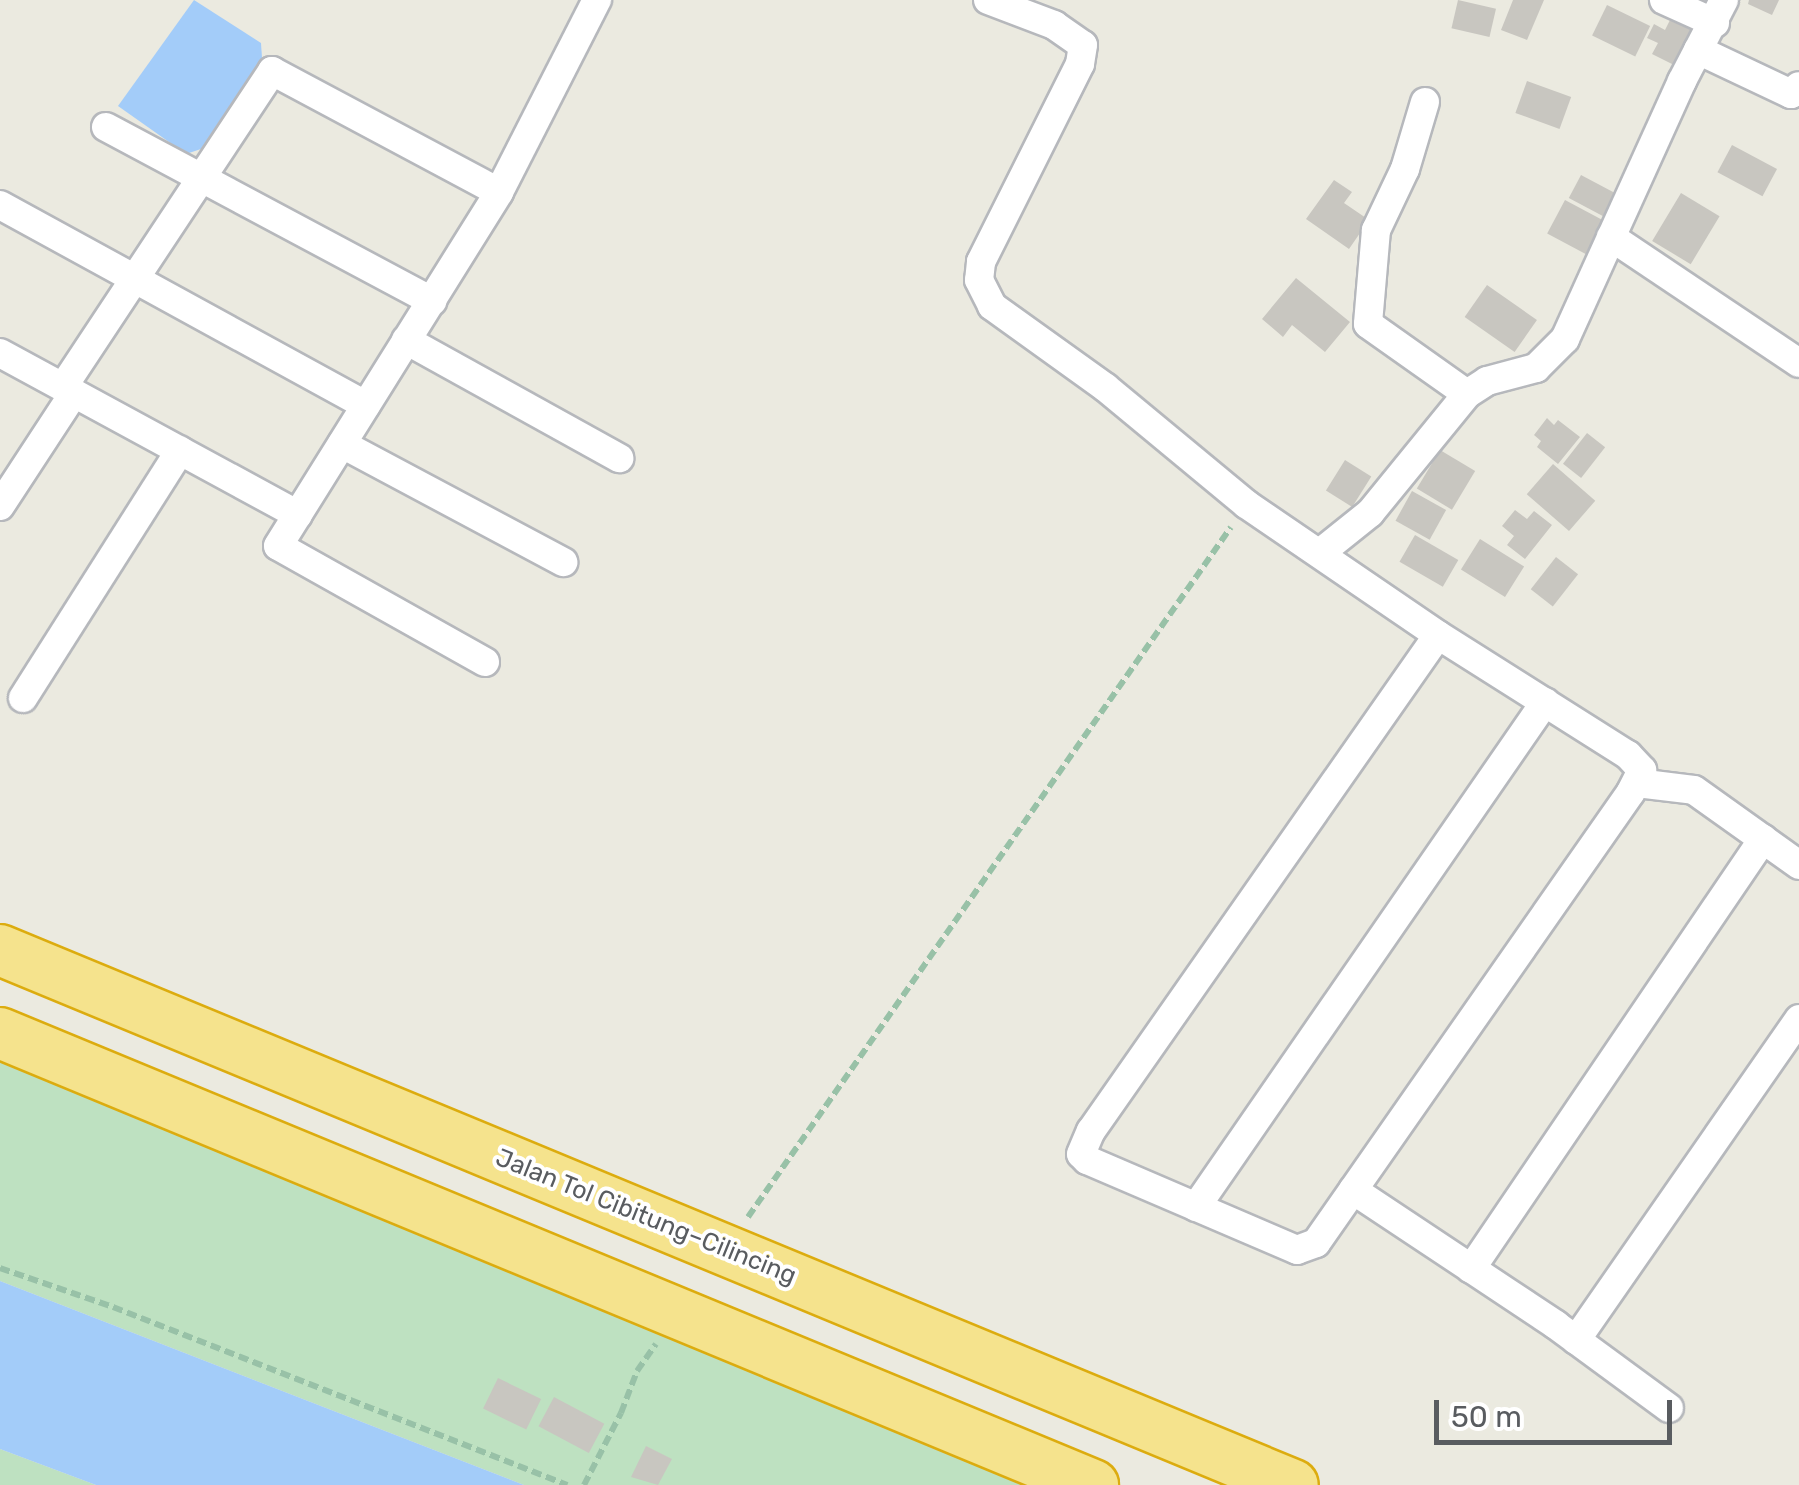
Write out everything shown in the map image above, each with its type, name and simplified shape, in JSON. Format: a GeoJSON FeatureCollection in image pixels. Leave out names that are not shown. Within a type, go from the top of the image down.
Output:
{"type":"FeatureCollection","features":[{"type":"Feature","properties":{"kind":"highway","name":"Jalan Tol Cibitung–Cilincing"},"geometry":{"type":"LineString","coordinates":[[0,950],[1293,1485]]}},
{"type":"Feature","properties":{"kind":"highway"},"geometry":{"type":"LineString","coordinates":[[0,1033],[1093,1485]]}},
{"type":"Feature","properties":{"kind":"street"},"geometry":{"type":"LineString","coordinates":[[486,662],[278,546],[499,192],[596,0]]}},
{"type":"Feature","properties":{"kind":"street"},"geometry":{"type":"LineString","coordinates":[[988,0],[1054,25],[1082,46],[1080,64],[981,262],[978,280],[992,306],[1106,388],[1246,504],[1438,635],[1628,755],[1642,770],[1316,1243],[1297,1250],[1087,1160],[1081,1154],[1084,1143],[1438,635]]}},
{"type":"Feature","properties":{"kind":"street"},"geometry":{"type":"LineString","coordinates":[[1320,553],[1370,512],[1467,394],[1487,381],[1536,368],[1566,339],[1690,65],[1720,12],[1664,0]]}},
{"type":"Feature","properties":{"kind":"street"},"geometry":{"type":"LineString","coordinates":[[1690,65],[1791,94],[1799,86]]}},
{"type":"Feature","properties":{"kind":"street"},"geometry":{"type":"LineString","coordinates":[[0,506],[135,279],[272,71],[499,192]]}},
{"type":"Feature","properties":{"kind":"street"},"geometry":{"type":"LineString","coordinates":[[1425,102],[1405,170],[1376,230],[1368,324],[1467,394]]}},
{"type":"Feature","properties":{"kind":"street"},"geometry":{"type":"LineString","coordinates":[[106,128],[432,300]]}},
{"type":"Feature","properties":{"kind":"street"},"geometry":{"type":"LineString","coordinates":[[0,205],[366,405]]}},
{"type":"Feature","properties":{"kind":"street"},"geometry":{"type":"LineString","coordinates":[[1611,238],[1799,363]]}},
{"type":"Feature","properties":{"kind":"street"},"geometry":{"type":"LineString","coordinates":[[406,340],[619,458]]}},
{"type":"Feature","properties":{"kind":"street"},"geometry":{"type":"LineString","coordinates":[[0,353],[298,515]]}},
{"type":"Feature","properties":{"kind":"street"},"geometry":{"type":"LineString","coordinates":[[342,444],[563,562]]}},
{"type":"Feature","properties":{"kind":"street"},"geometry":{"type":"LineString","coordinates":[[23,698],[180,451]]}},
{"type":"Feature","properties":{"kind":"street"},"geometry":{"type":"LineString","coordinates":[[1196,1206],[1545,702]]}},
{"type":"Feature","properties":{"kind":"street"},"geometry":{"type":"LineString","coordinates":[[1637,782],[1694,790],[1799,865]]}},
{"type":"Feature","properties":{"kind":"street"},"geometry":{"type":"LineString","coordinates":[[1472,1269],[1762,839]]}},
{"type":"Feature","properties":{"kind":"street"},"geometry":{"type":"LineString","coordinates":[[1576,1340],[1799,1019]]}},
{"type":"Feature","properties":{"kind":"street"},"geometry":{"type":"LineString","coordinates":[[1353,1190],[1576,1340],[1669,1408]]}},
{"type":"Feature","properties":{"kind":"path"},"geometry":{"type":"LineString","coordinates":[[738,1231],[1051,790],[1246,504]]}},
{"type":"Feature","properties":{"kind":"path"},"geometry":{"type":"LineString","coordinates":[[0,1268],[113,1307],[568,1485]]}},
{"type":"Feature","properties":{"kind":"path"},"geometry":{"type":"LineString","coordinates":[[584,1485],[621,1413],[637,1370],[659,1340]]}},
{"type":"Feature","properties":{"kind":"green space"},"geometry":{"type":"Polygon","coordinates":[[[0,1033],[1093,1485],[524,1485],[0,1281],[0,1033]]]}},
{"type":"Feature","properties":{"kind":"green space"},"geometry":{"type":"Polygon","coordinates":[[[0,1449],[96,1485],[0,1485],[0,1449]]]}},
{"type":"Feature","properties":{"kind":"water"},"geometry":{"type":"Polygon","coordinates":[[[194,0],[261,43],[262,58],[201,149],[186,154],[118,106],[194,0]]]}},
{"type":"Feature","properties":{"kind":"water"},"geometry":{"type":"Polygon","coordinates":[[[0,1281],[524,1485],[96,1485],[0,1449],[0,1281]]]}},
{"type":"Feature","properties":{"kind":"building"},"geometry":{"type":"Polygon","coordinates":[[[1458,0],[1496,9],[1489,37],[1451,28],[1458,0]]]}},
{"type":"Feature","properties":{"kind":"building"},"geometry":{"type":"Polygon","coordinates":[[[1513,0],[1544,0],[1527,40],[1501,30],[1513,0]]]}},
{"type":"Feature","properties":{"kind":"building"},"geometry":{"type":"Polygon","coordinates":[[[1749,0],[1779,0],[1772,15],[1748,4],[1749,0]]]}},
{"type":"Feature","properties":{"kind":"building"},"geometry":{"type":"Polygon","coordinates":[[[1607,5],[1650,26],[1635,57],[1592,36],[1607,5]]]}},
{"type":"Feature","properties":{"kind":"building"},"geometry":{"type":"Polygon","coordinates":[[[1673,14],[1702,29],[1682,69],[1652,54],[1658,43],[1647,38],[1654,24],[1665,30],[1673,14]]]}},
{"type":"Feature","properties":{"kind":"building"},"geometry":{"type":"Polygon","coordinates":[[[1527,81],[1571,97],[1560,129],[1515,113],[1527,81]]]}},
{"type":"Feature","properties":{"kind":"building"},"geometry":{"type":"Polygon","coordinates":[[[1732,145],[1777,169],[1762,196],[1717,172],[1732,145]]]}},
{"type":"Feature","properties":{"kind":"building"},"geometry":{"type":"Polygon","coordinates":[[[1581,175],[1622,197],[1610,220],[1569,198],[1581,175]]]}},
{"type":"Feature","properties":{"kind":"building"},"geometry":{"type":"Polygon","coordinates":[[[1334,180],[1352,192],[1344,203],[1369,220],[1349,249],[1306,219],[1334,180]]]}},
{"type":"Feature","properties":{"kind":"building"},"geometry":{"type":"Polygon","coordinates":[[[1681,193],[1720,216],[1691,264],[1652,241],[1681,193]]]}},
{"type":"Feature","properties":{"kind":"building"},"geometry":{"type":"Polygon","coordinates":[[[1565,200],[1610,224],[1592,257],[1547,234],[1565,200]]]}},
{"type":"Feature","properties":{"kind":"building"},"geometry":{"type":"Polygon","coordinates":[[[1296,278],[1350,322],[1325,352],[1292,325],[1283,337],[1262,319],[1296,278]]]}},
{"type":"Feature","properties":{"kind":"building"},"geometry":{"type":"Polygon","coordinates":[[[1487,285],[1537,320],[1515,352],[1465,317],[1487,285]]]}},
{"type":"Feature","properties":{"kind":"building"},"geometry":{"type":"Polygon","coordinates":[[[1547,418],[1554,425],[1558,420],[1580,437],[1558,464],[1537,447],[1541,441],[1534,435],[1547,418]]]}},
{"type":"Feature","properties":{"kind":"building"},"geometry":{"type":"Polygon","coordinates":[[[1587,433],[1605,447],[1581,478],[1563,464],[1587,433]]]}},
{"type":"Feature","properties":{"kind":"building"},"geometry":{"type":"Polygon","coordinates":[[[1440,450],[1475,471],[1452,510],[1417,489],[1440,450]]]}},
{"type":"Feature","properties":{"kind":"building"},"geometry":{"type":"Polygon","coordinates":[[[1345,460],[1371,476],[1352,507],[1326,491],[1345,460]]]}},
{"type":"Feature","properties":{"kind":"building"},"geometry":{"type":"Polygon","coordinates":[[[1553,464],[1595,501],[1569,531],[1527,494],[1553,464]]]}},
{"type":"Feature","properties":{"kind":"building"},"geometry":{"type":"Polygon","coordinates":[[[1412,491],[1446,510],[1430,540],[1396,521],[1412,491]]]}},
{"type":"Feature","properties":{"kind":"building"},"geometry":{"type":"Polygon","coordinates":[[[1515,510],[1527,519],[1534,511],[1552,525],[1525,559],[1507,545],[1514,536],[1502,526],[1515,510]]]}},
{"type":"Feature","properties":{"kind":"building"},"geometry":{"type":"Polygon","coordinates":[[[1415,535],[1458,560],[1443,587],[1400,562],[1415,535]]]}},
{"type":"Feature","properties":{"kind":"building"},"geometry":{"type":"Polygon","coordinates":[[[1480,539],[1524,567],[1505,597],[1461,570],[1480,539]]]}},
{"type":"Feature","properties":{"kind":"building"},"geometry":{"type":"Polygon","coordinates":[[[1556,557],[1578,574],[1553,607],[1531,589],[1556,557]]]}},
{"type":"Feature","properties":{"kind":"building"},"geometry":{"type":"Polygon","coordinates":[[[498,1378],[541,1399],[526,1430],[483,1409],[498,1378]]]}},
{"type":"Feature","properties":{"kind":"building"},"geometry":{"type":"Polygon","coordinates":[[[554,1397],[604,1424],[589,1453],[539,1426],[554,1397]]]}},
{"type":"Feature","properties":{"kind":"building"},"geometry":{"type":"Polygon","coordinates":[[[646,1446],[672,1459],[658,1485],[631,1477],[646,1446]]]}}]}
